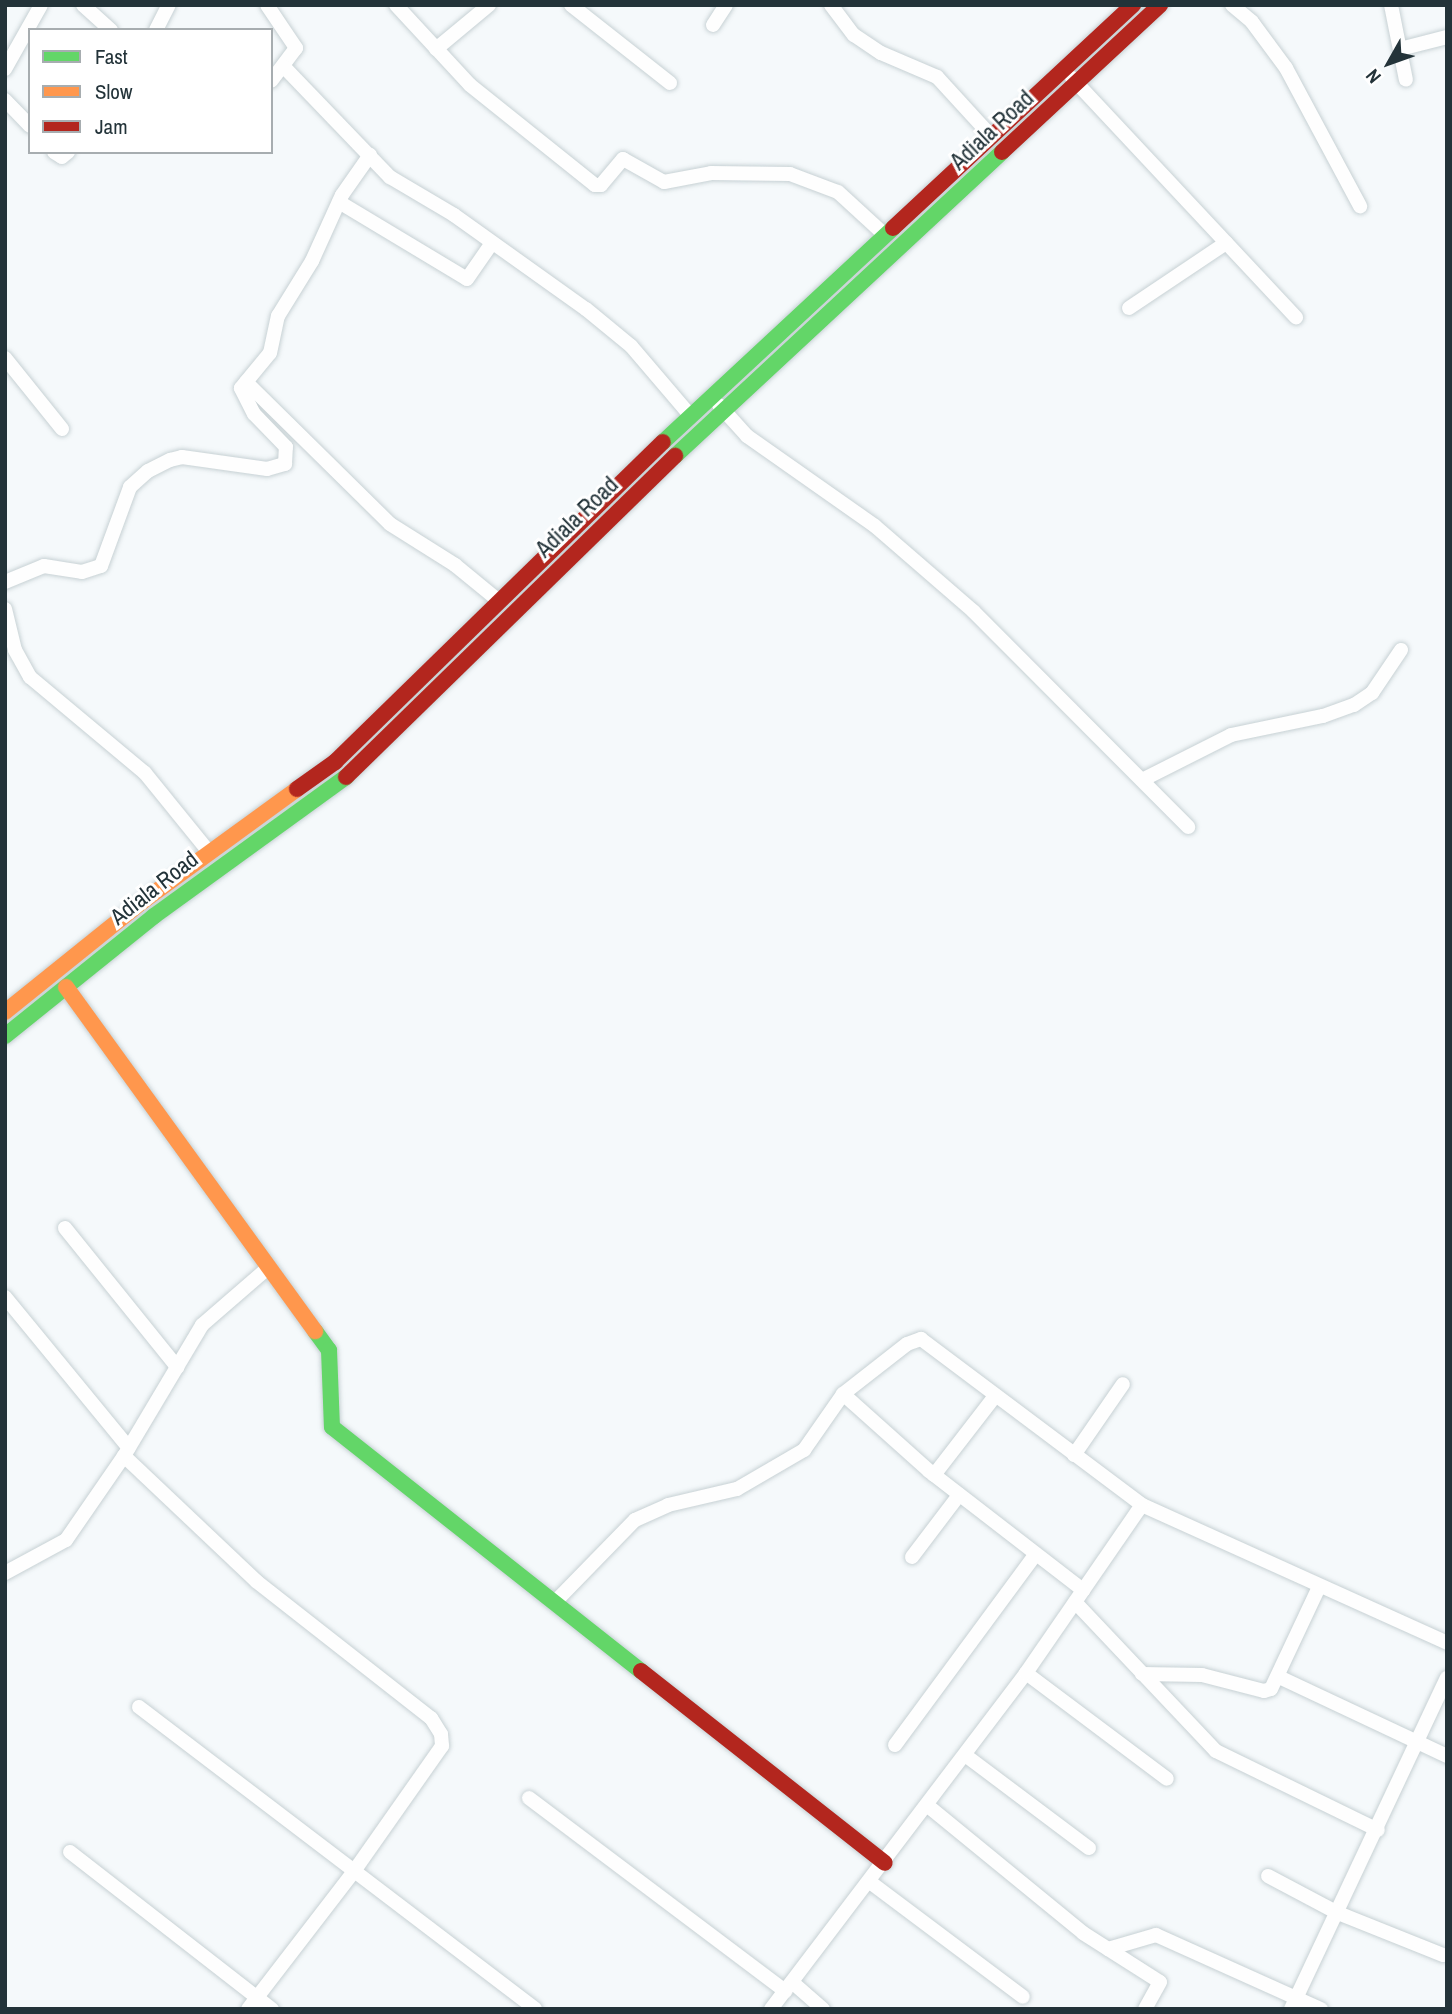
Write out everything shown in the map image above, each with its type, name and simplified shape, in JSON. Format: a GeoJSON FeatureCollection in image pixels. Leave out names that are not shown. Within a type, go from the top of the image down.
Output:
{"type":"FeatureCollection","features":[{"type":"Feature","properties":{"kind":"main road","name":"Adiala Road"},"geometry":{"type":"LineString","coordinates":[[5,1012],[209,852],[335,762],[690,415],[1133,5]]}},
{"type":"Feature","properties":{"kind":"main road","name":"Adiala Road"},"geometry":{"type":"LineString","coordinates":[[5,1036],[268,830],[346,776],[723,409],[1160,5]]}},
{"type":"Feature","properties":{"kind":"main road"},"geometry":{"type":"LineString","coordinates":[[66,987],[329,1350],[332,1427],[885,1863]]}},
{"type":"Feature","properties":{"kind":"street"},"geometry":{"type":"LineString","coordinates":[[28,28],[41,5]]}},
{"type":"Feature","properties":{"kind":"street"},"geometry":{"type":"LineString","coordinates":[[82,5],[109,28]]}},
{"type":"Feature","properties":{"kind":"street"},"geometry":{"type":"LineString","coordinates":[[157,28],[169,5]]}},
{"type":"Feature","properties":{"kind":"street"},"geometry":{"type":"LineString","coordinates":[[267,5],[296,48],[273,79]]}},
{"type":"Feature","properties":{"kind":"street"},"geometry":{"type":"LineString","coordinates":[[396,5],[470,85],[595,185],[601,185],[624,159],[664,182],[711,173],[790,174],[838,192],[885,235]]}},
{"type":"Feature","properties":{"kind":"street"},"geometry":{"type":"LineString","coordinates":[[436,49],[489,5]]}},
{"type":"Feature","properties":{"kind":"street"},"geometry":{"type":"LineString","coordinates":[[571,5],[670,83]]}},
{"type":"Feature","properties":{"kind":"street"},"geometry":{"type":"LineString","coordinates":[[713,25],[726,5]]}},
{"type":"Feature","properties":{"kind":"street"},"geometry":{"type":"LineString","coordinates":[[1231,5],[1252,22],[1286,68],[1360,206]]}},
{"type":"Feature","properties":{"kind":"street"},"geometry":{"type":"LineString","coordinates":[[1391,5],[1406,80]]}},
{"type":"Feature","properties":{"kind":"street"},"geometry":{"type":"LineString","coordinates":[[839,9],[854,35],[881,53],[937,77],[992,137]]}},
{"type":"Feature","properties":{"kind":"street"},"geometry":{"type":"LineString","coordinates":[[5,69],[28,28]]}},
{"type":"Feature","properties":{"kind":"street"},"geometry":{"type":"LineString","coordinates":[[1400,49],[1447,37]]}},
{"type":"Feature","properties":{"kind":"street"},"geometry":{"type":"LineString","coordinates":[[284,66],[398,183],[492,243],[631,346],[690,415]]}},
{"type":"Feature","properties":{"kind":"street"},"geometry":{"type":"LineString","coordinates":[[1065,69],[1296,317]]}},
{"type":"Feature","properties":{"kind":"street"},"geometry":{"type":"LineString","coordinates":[[5,100],[28,124]]}},
{"type":"Feature","properties":{"kind":"street"},"geometry":{"type":"LineString","coordinates":[[5,582],[44,566],[82,572],[101,566],[130,487],[148,471],[170,460],[182,457],[267,469],[285,464],[286,447],[254,415],[242,392],[246,382],[270,353],[278,316],[312,261],[339,201],[370,155]]}},
{"type":"Feature","properties":{"kind":"street"},"geometry":{"type":"LineString","coordinates":[[339,201],[467,279],[492,243]]}},
{"type":"Feature","properties":{"kind":"street"},"geometry":{"type":"LineString","coordinates":[[1129,308],[1226,243]]}},
{"type":"Feature","properties":{"kind":"street"},"geometry":{"type":"LineString","coordinates":[[5,358],[62,429]]}},
{"type":"Feature","properties":{"kind":"street"},"geometry":{"type":"LineString","coordinates":[[246,382],[390,524],[455,565],[499,601]]}},
{"type":"Feature","properties":{"kind":"street"},"geometry":{"type":"LineString","coordinates":[[711,396],[747,436],[875,526],[973,611],[1188,827]]}},
{"type":"Feature","properties":{"kind":"street"},"geometry":{"type":"LineString","coordinates":[[5,609],[15,650],[30,677],[145,773],[209,852]]}},
{"type":"Feature","properties":{"kind":"street"},"geometry":{"type":"LineString","coordinates":[[1142,780],[1231,735],[1323,716],[1354,705],[1372,694],[1401,650]]}},
{"type":"Feature","properties":{"kind":"street"},"geometry":{"type":"LineString","coordinates":[[65,1228],[177,1367]]}},
{"type":"Feature","properties":{"kind":"street"},"geometry":{"type":"LineString","coordinates":[[5,1573],[66,1541],[127,1452],[202,1325],[269,1267]]}},
{"type":"Feature","properties":{"kind":"street"},"geometry":{"type":"LineString","coordinates":[[5,1297],[127,1452],[256,1581],[431,1718],[441,1734],[442,1746],[355,1871],[252,2003]]}},
{"type":"Feature","properties":{"kind":"street"},"geometry":{"type":"LineString","coordinates":[[554,1602],[635,1521],[668,1505],[737,1489],[804,1450],[843,1394],[907,1344],[921,1339],[1142,1505],[1447,1643]]}},
{"type":"Feature","properties":{"kind":"street"},"geometry":{"type":"LineString","coordinates":[[1074,1455],[1124,1384]]}},
{"type":"Feature","properties":{"kind":"street"},"geometry":{"type":"LineString","coordinates":[[843,1394],[934,1475],[1036,1554],[1079,1596],[1142,1674],[1197,1735],[1230,1762],[1378,1830]]}},
{"type":"Feature","properties":{"kind":"street"},"geometry":{"type":"LineString","coordinates":[[934,1475],[995,1395]]}},
{"type":"Feature","properties":{"kind":"street"},"geometry":{"type":"LineString","coordinates":[[912,1557],[960,1495]]}},
{"type":"Feature","properties":{"kind":"street"},"geometry":{"type":"LineString","coordinates":[[771,2009],[885,1863],[1026,1673],[1142,1505]]}},
{"type":"Feature","properties":{"kind":"street"},"geometry":{"type":"LineString","coordinates":[[895,1745],[1036,1554]]}},
{"type":"Feature","properties":{"kind":"street"},"geometry":{"type":"LineString","coordinates":[[1142,1674],[1222,1677],[1264,1691],[1279,1677],[1319,1587]]}},
{"type":"Feature","properties":{"kind":"street"},"geometry":{"type":"LineString","coordinates":[[1026,1673],[1167,1779]]}},
{"type":"Feature","properties":{"kind":"street"},"geometry":{"type":"LineString","coordinates":[[1279,1677],[1447,1756]]}},
{"type":"Feature","properties":{"kind":"street"},"geometry":{"type":"LineString","coordinates":[[1294,2003],[1339,1913],[1447,1678]]}},
{"type":"Feature","properties":{"kind":"street"},"geometry":{"type":"LineString","coordinates":[[139,1707],[536,2009]]}},
{"type":"Feature","properties":{"kind":"street"},"geometry":{"type":"LineString","coordinates":[[965,1755],[1089,1848]]}},
{"type":"Feature","properties":{"kind":"street"},"geometry":{"type":"LineString","coordinates":[[529,1798],[788,1987],[823,2009]]}},
{"type":"Feature","properties":{"kind":"street"},"geometry":{"type":"LineString","coordinates":[[928,1806],[1108,1949],[1160,1982],[1145,2009]]}},
{"type":"Feature","properties":{"kind":"street"},"geometry":{"type":"LineString","coordinates":[[70,1852],[252,2003],[272,2009]]}},
{"type":"Feature","properties":{"kind":"street"},"geometry":{"type":"LineString","coordinates":[[1268,1876],[1339,1913],[1443,1955]]}},
{"type":"Feature","properties":{"kind":"street"},"geometry":{"type":"LineString","coordinates":[[870,1882],[1023,1997]]}},
{"type":"Feature","properties":{"kind":"street"},"geometry":{"type":"LineString","coordinates":[[1108,1949],[1156,1935],[1294,2003],[1321,2009]]}},
{"type":"Feature","properties":{"kind":"traffic: fast"},"geometry":{"type":"LineString","coordinates":[[675,456],[1002,152]]}},
{"type":"Feature","properties":{"kind":"traffic: fast"},"geometry":{"type":"LineString","coordinates":[[663,442],[893,228]]}},
{"type":"Feature","properties":{"kind":"traffic: fast"},"geometry":{"type":"LineString","coordinates":[[5,1036],[154,916],[346,777]]}},
{"type":"Feature","properties":{"kind":"traffic: fast"},"geometry":{"type":"LineString","coordinates":[[315,1331],[329,1350],[332,1427],[641,1671]]}},
{"type":"Feature","properties":{"kind":"traffic: slow"},"geometry":{"type":"LineString","coordinates":[[5,1012],[143,901],[297,789]]}},
{"type":"Feature","properties":{"kind":"traffic: slow"},"geometry":{"type":"LineString","coordinates":[[66,987],[315,1331]]}},
{"type":"Feature","properties":{"kind":"traffic: jam"},"geometry":{"type":"LineString","coordinates":[[893,228],[1133,5]]}},
{"type":"Feature","properties":{"kind":"traffic: jam"},"geometry":{"type":"LineString","coordinates":[[1002,152],[1160,5]]}},
{"type":"Feature","properties":{"kind":"traffic: jam"},"geometry":{"type":"LineString","coordinates":[[297,789],[335,762],[663,442]]}},
{"type":"Feature","properties":{"kind":"traffic: jam"},"geometry":{"type":"LineString","coordinates":[[346,777],[675,456]]}},
{"type":"Feature","properties":{"kind":"traffic: jam"},"geometry":{"type":"LineString","coordinates":[[641,1671],[885,1863]]}}]}
